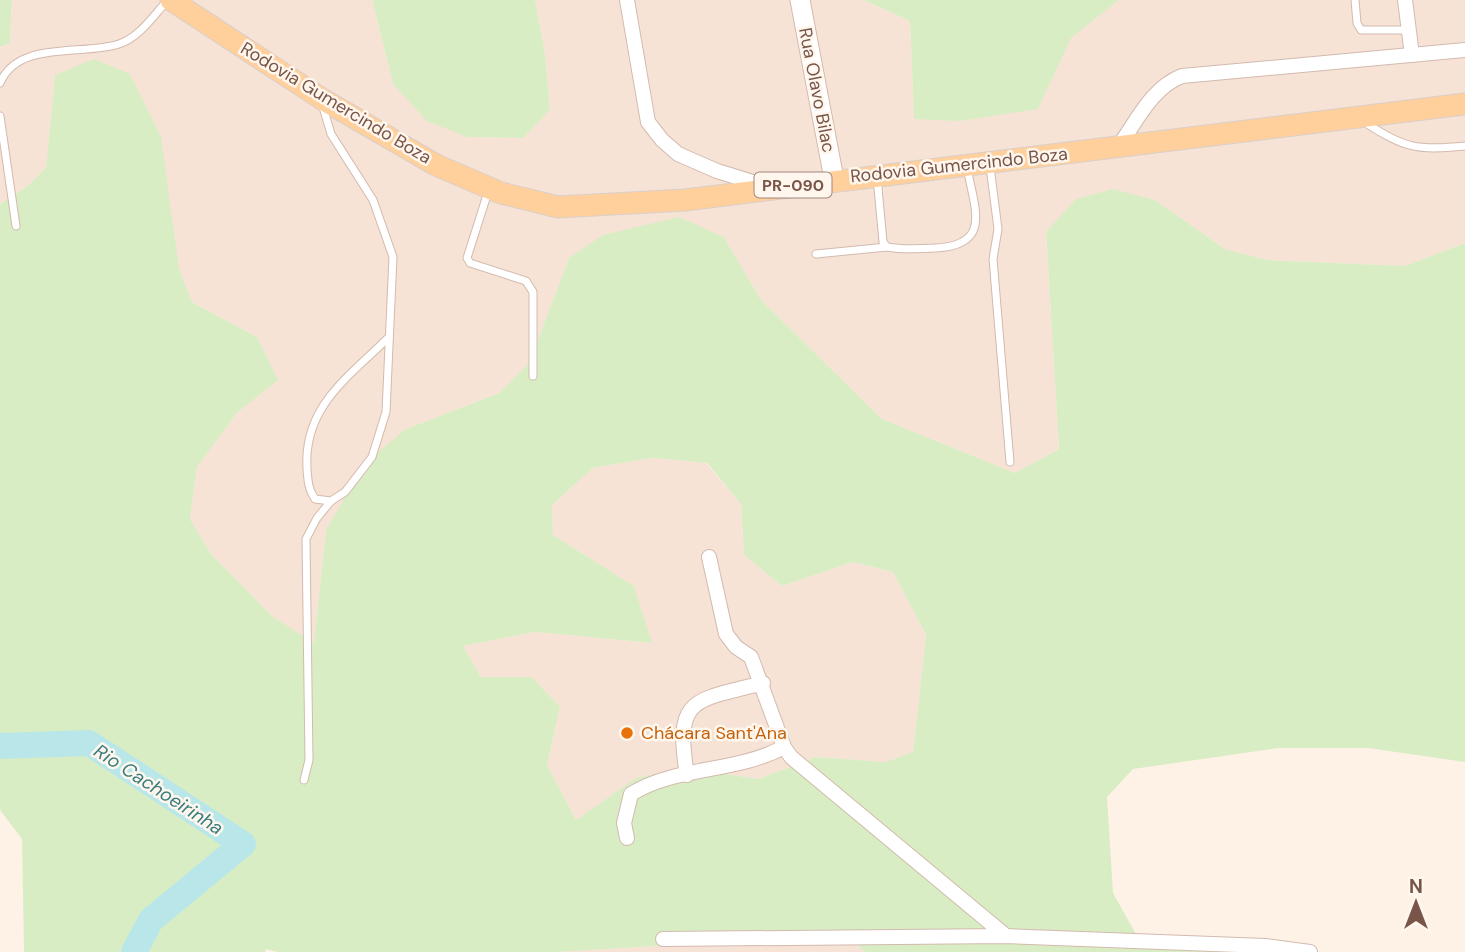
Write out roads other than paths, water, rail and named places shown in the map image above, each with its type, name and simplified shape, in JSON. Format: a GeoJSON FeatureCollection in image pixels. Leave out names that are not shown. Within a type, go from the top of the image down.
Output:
{"type":"FeatureCollection","features":[{"type":"Feature","properties":{"kind":"main road","name":"Rodovia Gumercindo Boza"},"geometry":{"type":"LineString","coordinates":[[169,0],[322,99],[436,165],[489,188],[558,207],[685,200],[834,179],[967,167],[1465,104]]}},
{"type":"Feature","properties":{"kind":"street"},"geometry":{"type":"LineString","coordinates":[[627,0],[648,122],[662,140],[678,153],[717,171],[770,188]]}},
{"type":"Feature","properties":{"kind":"street","name":"Rua Olavo Bilac"},"geometry":{"type":"LineString","coordinates":[[800,0],[834,179]]}},
{"type":"Feature","properties":{"kind":"street"},"geometry":{"type":"LineString","coordinates":[[1405,0],[1412,55]]}},
{"type":"Feature","properties":{"kind":"street"},"geometry":{"type":"LineString","coordinates":[[1118,147],[1156,93],[1166,82],[1182,76],[1465,50]]}},
{"type":"Feature","properties":{"kind":"street"},"geometry":{"type":"LineString","coordinates":[[709,557],[726,634],[751,657],[763,683],[784,747],[791,757],[1006,936]]}},
{"type":"Feature","properties":{"kind":"street"},"geometry":{"type":"LineString","coordinates":[[687,775],[682,729],[685,715],[705,698],[763,683]]}},
{"type":"Feature","properties":{"kind":"street"},"geometry":{"type":"LineString","coordinates":[[627,838],[624,823],[631,794],[649,783],[725,767],[784,747]]}},
{"type":"Feature","properties":{"kind":"street"},"geometry":{"type":"LineString","coordinates":[[663,939],[1006,936],[1265,946],[1310,952]]}},
{"type":"Feature","properties":{"kind":"lane"},"geometry":{"type":"LineString","coordinates":[[0,83],[5,71],[30,56],[118,44],[136,35],[169,0]]}},
{"type":"Feature","properties":{"kind":"lane"},"geometry":{"type":"LineString","coordinates":[[1355,0],[1357,23],[1361,30],[1409,30]]}},
{"type":"Feature","properties":{"kind":"lane"},"geometry":{"type":"LineString","coordinates":[[304,780],[309,760],[306,539],[317,518],[331,501],[345,492],[372,457],[386,412],[393,257],[373,200],[331,134],[322,99]]}},
{"type":"Feature","properties":{"kind":"lane"},"geometry":{"type":"LineString","coordinates":[[0,116],[16,226]]}},
{"type":"Feature","properties":{"kind":"lane"},"geometry":{"type":"LineString","coordinates":[[1357,118],[1398,144],[1433,149],[1465,146]]}},
{"type":"Feature","properties":{"kind":"lane"},"geometry":{"type":"LineString","coordinates":[[990,162],[998,229],[993,259],[1010,462]]}},
{"type":"Feature","properties":{"kind":"lane"},"geometry":{"type":"LineString","coordinates":[[816,254],[887,247],[940,248],[965,244],[972,236],[975,219],[967,167]]}},
{"type":"Feature","properties":{"kind":"lane"},"geometry":{"type":"LineString","coordinates":[[877,175],[883,242],[887,247]]}},
{"type":"Feature","properties":{"kind":"lane"},"geometry":{"type":"LineString","coordinates":[[489,188],[467,258],[470,263],[526,281],[530,285],[533,376]]}},
{"type":"Feature","properties":{"kind":"lane"},"geometry":{"type":"LineString","coordinates":[[331,501],[315,499],[308,489],[307,436],[325,400],[389,337]]}},
{"type":"Feature","properties":{"kind":"waterway","name":"Rio Cachoeirinha"},"geometry":{"type":"LineString","coordinates":[[0,746],[89,743],[243,844],[151,920],[134,952]]}},
{"type":"Feature","properties":{"kind":"place","name":"Chácara Sant'Ana"},"geometry":{"type":"Point","coordinates":[627,733]}}]}
